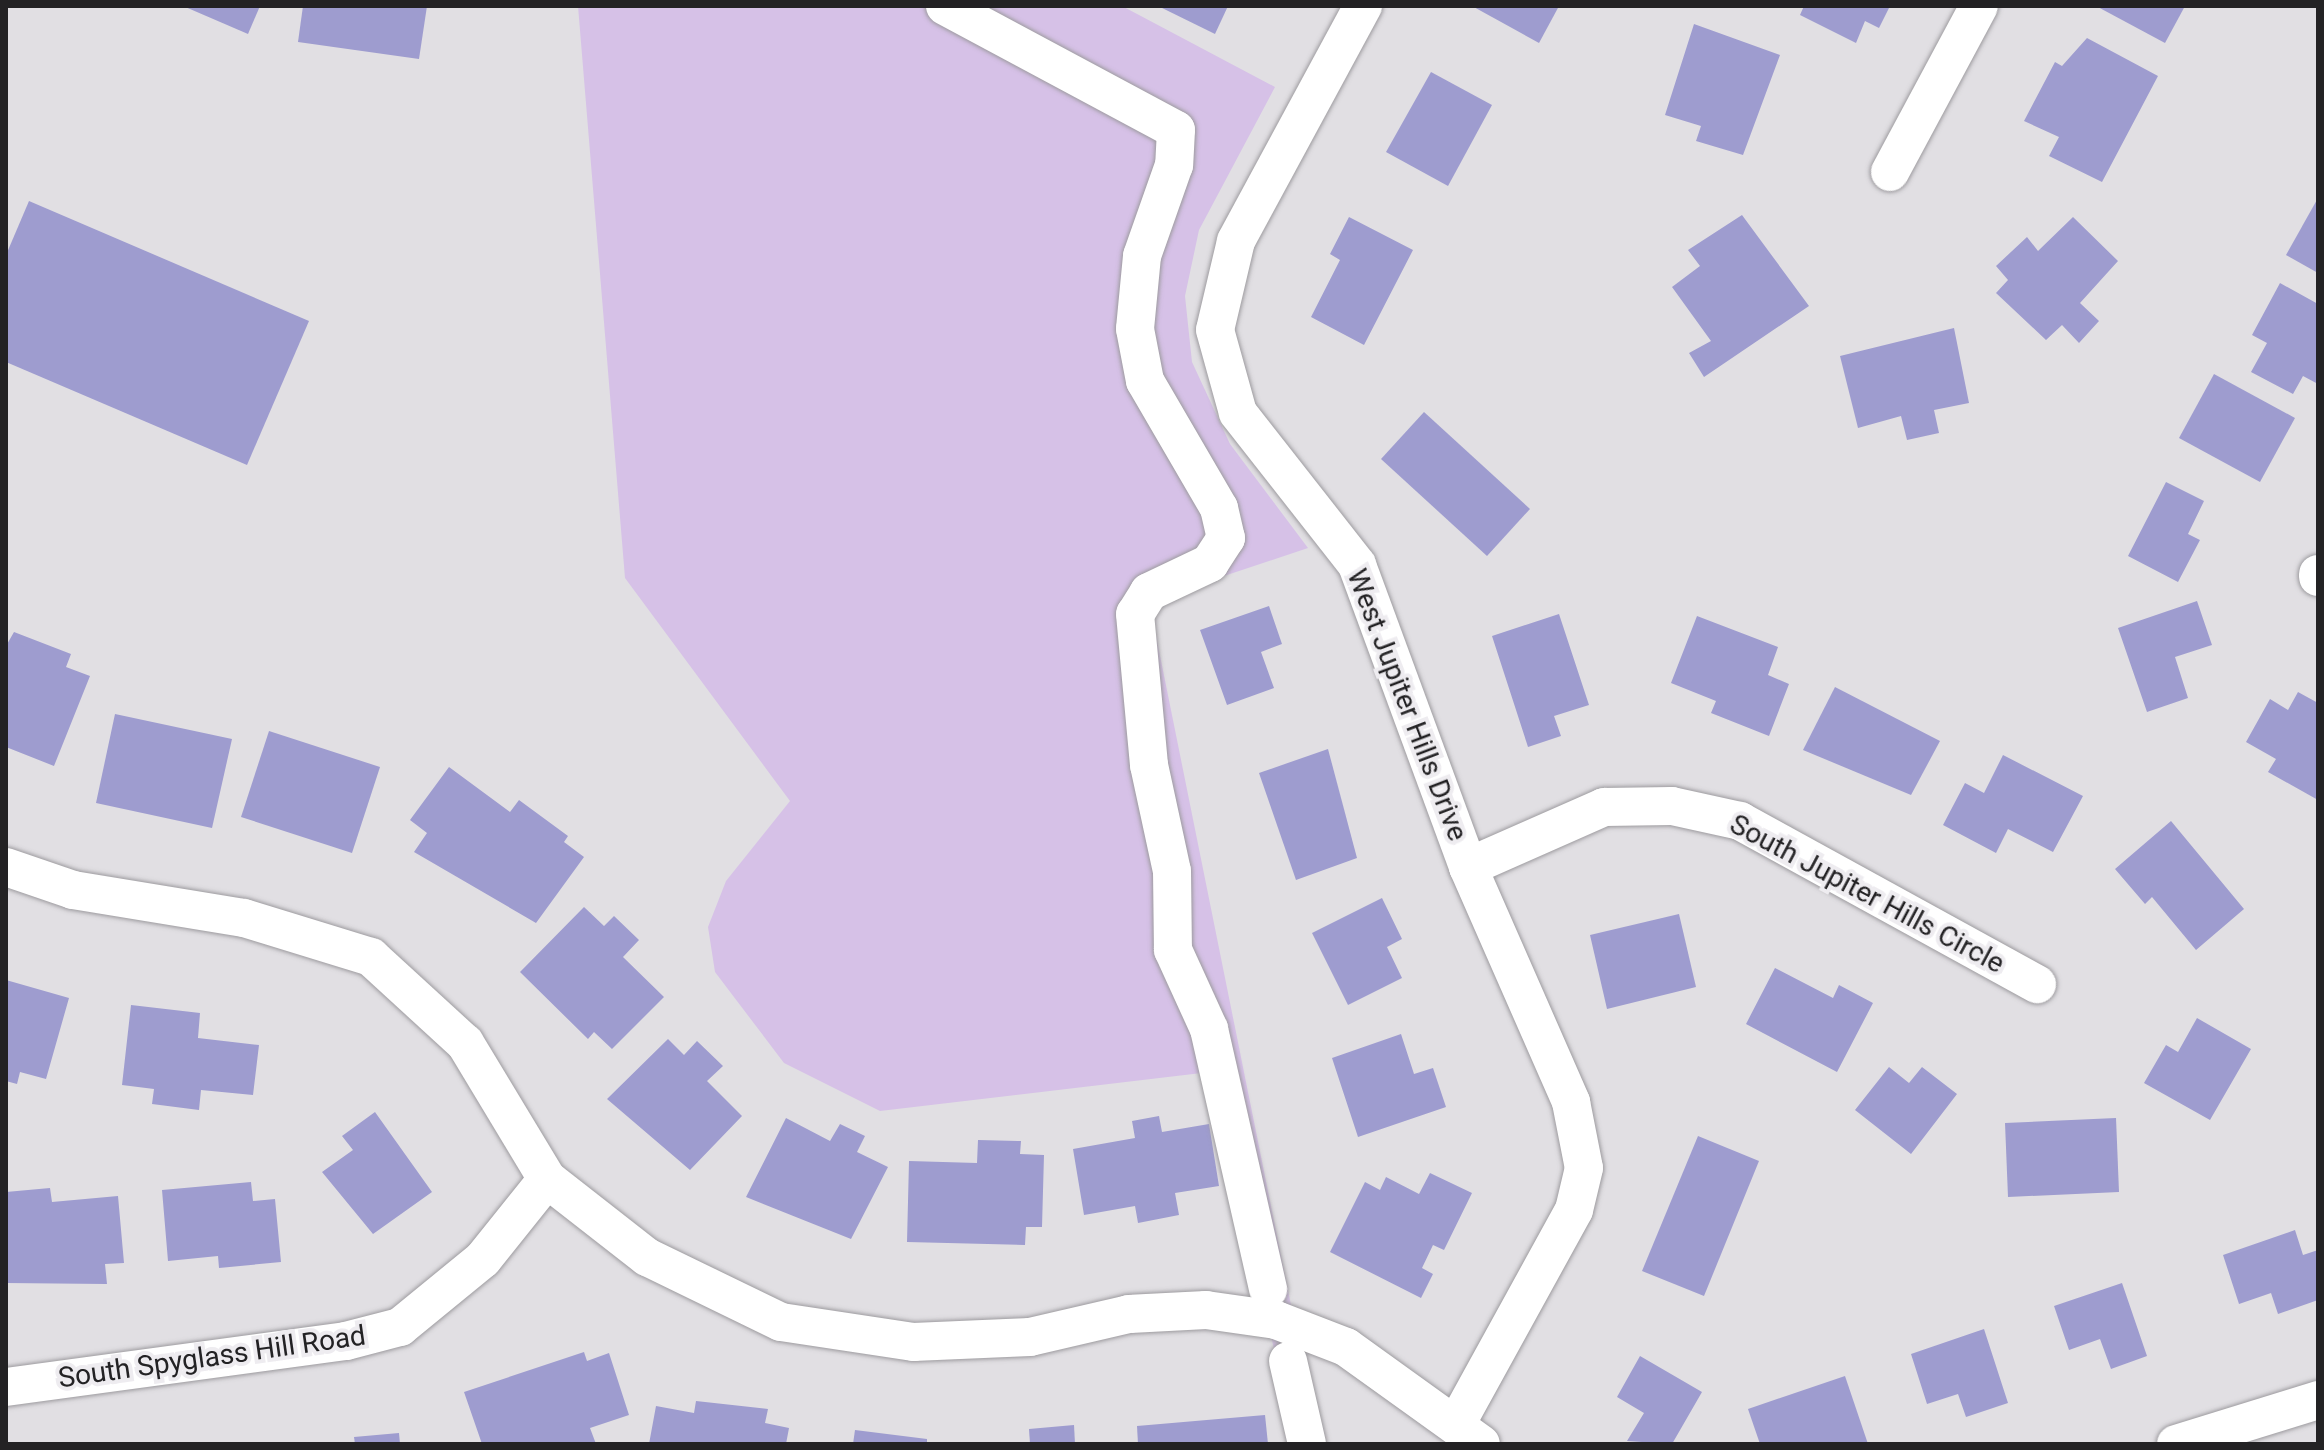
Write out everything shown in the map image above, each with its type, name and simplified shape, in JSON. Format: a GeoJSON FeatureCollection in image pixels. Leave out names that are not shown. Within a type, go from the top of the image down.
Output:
{"type":"FeatureCollection","features":[{"type":"Feature","properties":{"kind":"street"},"geometry":{"type":"LineString","coordinates":[[945,6],[1176,130],[1174,165],[1142,256],[1135,329],[1145,381],[1219,508],[1226,538],[1210,563],[1149,592],[1135,614],[1149,765],[1172,871],[1173,950],[1209,1029],[1268,1289]]}},
{"type":"Feature","properties":{"kind":"street","name":"West Jupiter Hills Drive"},"geometry":{"type":"LineString","coordinates":[[1363,6],[1236,241],[1215,330],[1238,413],[1357,565],[1468,867],[1571,1102],[1584,1168],[1574,1210],[1469,1434]]}},
{"type":"Feature","properties":{"kind":"street"},"geometry":{"type":"LineString","coordinates":[[1890,172],[1979,6]]}},
{"type":"Feature","properties":{"kind":"street","name":"South Jupiter Hills Circle"},"geometry":{"type":"LineString","coordinates":[[1468,867],[1604,807],[1672,806],[1740,821],[2037,984]]}},
{"type":"Feature","properties":{"kind":"street"},"geometry":{"type":"LineString","coordinates":[[6,867],[73,890],[244,918],[371,957],[465,1043],[547,1179],[647,1257],[781,1322],[913,1342],[1030,1337],[1129,1314],[1220,1312],[1276,1320],[1346,1347],[1469,1434]]}},
{"type":"Feature","properties":{"kind":"street","name":"South Spyglass Hill Road"},"geometry":{"type":"LineString","coordinates":[[6,1387],[346,1341],[400,1327],[483,1259],[547,1179]]}},
{"type":"Feature","properties":{"kind":"street"},"geometry":{"type":"LineString","coordinates":[[1288,1361],[1307,1444]]}},
{"type":"Feature","properties":{"kind":"street"},"geometry":{"type":"LineString","coordinates":[[2176,1444],[2318,1400]]}},
{"type":"Feature","properties":{"kind":"shaded area"},"geometry":{"type":"Polygon","coordinates":[[[578,6],[1122,6],[1275,87],[1199,230],[1185,296],[1192,362],[1230,444],[1308,548],[1149,601],[1319,1444],[1296,1444],[1210,1072],[880,1111],[784,1063],[715,972],[708,927],[726,881],[790,801],[625,578],[578,6]]]}},
{"type":"Feature","properties":{"kind":"building"},"geometry":{"type":"Polygon","coordinates":[[[183,6],[260,6],[248,34],[183,6]]]}},
{"type":"Feature","properties":{"kind":"building"},"geometry":{"type":"Polygon","coordinates":[[[303,6],[427,6],[419,59],[298,42],[303,6]]]}},
{"type":"Feature","properties":{"kind":"building"},"geometry":{"type":"Polygon","coordinates":[[[1158,6],[1228,6],[1215,34],[1158,6]]]}},
{"type":"Feature","properties":{"kind":"building"},"geometry":{"type":"Polygon","coordinates":[[[1472,6],[1559,6],[1539,43],[1472,6]]]}},
{"type":"Feature","properties":{"kind":"building"},"geometry":{"type":"Polygon","coordinates":[[[1804,6],[1890,6],[1879,28],[1865,21],[1856,43],[1800,15],[1804,6]]]}},
{"type":"Feature","properties":{"kind":"building"},"geometry":{"type":"Polygon","coordinates":[[[2096,6],[2185,6],[2165,43],[2096,6]]]}},
{"type":"Feature","properties":{"kind":"building"},"geometry":{"type":"Polygon","coordinates":[[[1694,24],[1780,55],[1743,155],[1696,141],[1701,126],[1665,115],[1694,24]]]}},
{"type":"Feature","properties":{"kind":"building"},"geometry":{"type":"Polygon","coordinates":[[[2087,38],[2158,76],[2102,182],[2049,156],[2059,137],[2024,121],[2055,62],[2062,66],[2087,38]]]}},
{"type":"Feature","properties":{"kind":"building"},"geometry":{"type":"Polygon","coordinates":[[[1431,72],[1492,105],[1448,186],[1386,152],[1431,72]]]}},
{"type":"Feature","properties":{"kind":"building"},"geometry":{"type":"Polygon","coordinates":[[[2318,198],[2318,273],[2286,255],[2318,198]]]}},
{"type":"Feature","properties":{"kind":"building"},"geometry":{"type":"Polygon","coordinates":[[[29,201],[309,321],[247,465],[6,362],[6,255],[29,201]]]}},
{"type":"Feature","properties":{"kind":"building"},"geometry":{"type":"Polygon","coordinates":[[[1742,215],[1809,306],[1704,377],[1689,353],[1711,341],[1672,287],[1700,266],[1688,250],[1742,215]]]}},
{"type":"Feature","properties":{"kind":"building"},"geometry":{"type":"Polygon","coordinates":[[[1349,217],[1413,250],[1364,345],[1311,317],[1340,260],[1330,254],[1349,217]]]}},
{"type":"Feature","properties":{"kind":"building"},"geometry":{"type":"Polygon","coordinates":[[[2073,217],[2118,261],[2080,303],[2099,321],[2079,343],[2062,325],[2046,340],[1996,293],[2008,280],[1996,266],[2027,237],[2038,251],[2073,217]]]}},
{"type":"Feature","properties":{"kind":"building"},"geometry":{"type":"Polygon","coordinates":[[[2280,283],[2318,304],[2318,384],[2303,376],[2293,394],[2251,372],[2267,343],[2252,335],[2280,283]]]}},
{"type":"Feature","properties":{"kind":"building"},"geometry":{"type":"Polygon","coordinates":[[[1954,328],[1969,403],[1934,410],[1939,433],[1907,440],[1901,416],[1858,428],[1840,356],[1954,328]]]}},
{"type":"Feature","properties":{"kind":"building"},"geometry":{"type":"Polygon","coordinates":[[[2214,374],[2295,418],[2260,482],[2179,438],[2214,374]]]}},
{"type":"Feature","properties":{"kind":"building"},"geometry":{"type":"Polygon","coordinates":[[[1424,412],[1530,509],[1487,556],[1381,459],[1424,412]]]}},
{"type":"Feature","properties":{"kind":"building"},"geometry":{"type":"Polygon","coordinates":[[[2166,482],[2204,501],[2188,534],[2200,540],[2178,582],[2128,556],[2166,482]]]}},
{"type":"Feature","properties":{"kind":"building"},"geometry":{"type":"Polygon","coordinates":[[[2197,601],[2212,645],[2175,657],[2188,698],[2147,712],[2118,628],[2197,601]]]}},
{"type":"Feature","properties":{"kind":"building"},"geometry":{"type":"Polygon","coordinates":[[[1269,606],[1282,644],[1261,652],[1274,688],[1227,705],[1200,630],[1269,606]]]}},
{"type":"Feature","properties":{"kind":"building"},"geometry":{"type":"Polygon","coordinates":[[[1559,614],[1589,705],[1554,716],[1561,736],[1528,747],[1492,636],[1559,614]]]}},
{"type":"Feature","properties":{"kind":"building"},"geometry":{"type":"Polygon","coordinates":[[[1697,616],[1778,647],[1768,675],[1789,684],[1769,736],[1711,713],[1716,701],[1671,683],[1697,616]]]}},
{"type":"Feature","properties":{"kind":"building"},"geometry":{"type":"Polygon","coordinates":[[[14,632],[71,654],[66,667],[90,676],[54,766],[6,747],[6,646],[14,632]]]}},
{"type":"Feature","properties":{"kind":"building"},"geometry":{"type":"Polygon","coordinates":[[[1835,687],[1940,741],[1911,795],[1803,750],[1835,687]]]}},
{"type":"Feature","properties":{"kind":"building"},"geometry":{"type":"Polygon","coordinates":[[[2298,692],[2318,703],[2318,800],[2268,772],[2276,759],[2246,742],[2270,699],[2288,710],[2298,692]]]}},
{"type":"Feature","properties":{"kind":"building"},"geometry":{"type":"Polygon","coordinates":[[[115,714],[232,739],[212,828],[96,803],[115,714]]]}},
{"type":"Feature","properties":{"kind":"building"},"geometry":{"type":"Polygon","coordinates":[[[269,731],[380,767],[352,853],[241,817],[269,731]]]}},
{"type":"Feature","properties":{"kind":"building"},"geometry":{"type":"Polygon","coordinates":[[[1328,749],[1357,858],[1296,880],[1259,773],[1328,749]]]}},
{"type":"Feature","properties":{"kind":"building"},"geometry":{"type":"Polygon","coordinates":[[[2003,755],[2083,796],[2053,852],[2008,829],[1996,853],[1943,825],[1965,783],[1984,793],[2003,755]]]}},
{"type":"Feature","properties":{"kind":"building"},"geometry":{"type":"Polygon","coordinates":[[[449,767],[510,812],[519,800],[568,836],[564,842],[584,857],[536,923],[414,852],[427,833],[410,820],[449,767]]]}},
{"type":"Feature","properties":{"kind":"building"},"geometry":{"type":"Polygon","coordinates":[[[2171,821],[2244,909],[2196,950],[2152,897],[2145,904],[2115,869],[2171,821]]]}},
{"type":"Feature","properties":{"kind":"building"},"geometry":{"type":"Polygon","coordinates":[[[1382,898],[1402,939],[1387,947],[1402,978],[1348,1005],[1312,933],[1382,898]]]}},
{"type":"Feature","properties":{"kind":"building"},"geometry":{"type":"Polygon","coordinates":[[[584,907],[604,926],[614,916],[639,940],[623,957],[664,997],[612,1049],[594,1032],[588,1039],[520,972],[584,907]]]}},
{"type":"Feature","properties":{"kind":"building"},"geometry":{"type":"Polygon","coordinates":[[[1679,914],[1696,987],[1607,1009],[1590,935],[1679,914]]]}},
{"type":"Feature","properties":{"kind":"building"},"geometry":{"type":"Polygon","coordinates":[[[1775,968],[1833,998],[1839,985],[1873,1003],[1837,1072],[1746,1024],[1775,968]]]}},
{"type":"Feature","properties":{"kind":"building"},"geometry":{"type":"Polygon","coordinates":[[[6,980],[69,998],[46,1079],[20,1072],[17,1084],[6,1081],[6,980]]]}},
{"type":"Feature","properties":{"kind":"building"},"geometry":{"type":"Polygon","coordinates":[[[131,1005],[200,1013],[198,1038],[259,1045],[253,1095],[201,1090],[199,1110],[152,1104],[154,1089],[122,1085],[131,1005]]]}},
{"type":"Feature","properties":{"kind":"building"},"geometry":{"type":"Polygon","coordinates":[[[2197,1018],[2251,1049],[2210,1120],[2144,1083],[2166,1045],[2178,1052],[2197,1018]]]}},
{"type":"Feature","properties":{"kind":"building"},"geometry":{"type":"Polygon","coordinates":[[[1401,1034],[1414,1074],[1433,1068],[1446,1107],[1358,1137],[1332,1058],[1401,1034]]]}},
{"type":"Feature","properties":{"kind":"building"},"geometry":{"type":"Polygon","coordinates":[[[668,1039],[684,1055],[697,1041],[723,1066],[707,1081],[742,1116],[690,1170],[607,1099],[668,1039]]]}},
{"type":"Feature","properties":{"kind":"building"},"geometry":{"type":"Polygon","coordinates":[[[1889,1067],[1909,1083],[1922,1067],[1957,1094],[1911,1154],[1855,1110],[1889,1067]]]}},
{"type":"Feature","properties":{"kind":"building"},"geometry":{"type":"Polygon","coordinates":[[[375,1112],[432,1192],[373,1234],[322,1172],[353,1150],[342,1136],[375,1112]]]}},
{"type":"Feature","properties":{"kind":"building"},"geometry":{"type":"Polygon","coordinates":[[[1159,1116],[1162,1132],[1209,1124],[1219,1186],[1175,1193],[1179,1215],[1138,1223],[1135,1206],[1084,1215],[1073,1149],[1135,1138],[1132,1121],[1159,1116]]]}},
{"type":"Feature","properties":{"kind":"building"},"geometry":{"type":"Polygon","coordinates":[[[786,1118],[830,1141],[840,1124],[865,1136],[857,1152],[888,1167],[851,1239],[746,1197],[786,1118]]]}},
{"type":"Feature","properties":{"kind":"building"},"geometry":{"type":"Polygon","coordinates":[[[2116,1118],[2119,1192],[2008,1197],[2005,1123],[2116,1118]]]}},
{"type":"Feature","properties":{"kind":"building"},"geometry":{"type":"Polygon","coordinates":[[[1698,1136],[1759,1161],[1704,1296],[1642,1271],[1698,1136]]]}},
{"type":"Feature","properties":{"kind":"building"},"geometry":{"type":"Polygon","coordinates":[[[978,1140],[1021,1141],[1020,1154],[1044,1155],[1042,1227],[1026,1227],[1025,1245],[907,1242],[909,1161],[977,1163],[978,1140]]]}},
{"type":"Feature","properties":{"kind":"building"},"geometry":{"type":"Polygon","coordinates":[[[1430,1173],[1472,1193],[1444,1250],[1433,1245],[1422,1268],[1433,1274],[1421,1298],[1330,1252],[1365,1182],[1380,1190],[1386,1177],[1419,1194],[1430,1173]]]}},
{"type":"Feature","properties":{"kind":"building"},"geometry":{"type":"Polygon","coordinates":[[[251,1182],[253,1201],[275,1199],[281,1262],[219,1268],[218,1256],[168,1261],[162,1190],[251,1182]]]}},
{"type":"Feature","properties":{"kind":"building"},"geometry":{"type":"Polygon","coordinates":[[[50,1188],[52,1202],[118,1196],[124,1263],[105,1264],[107,1284],[6,1283],[6,1192],[50,1188]]]}},
{"type":"Feature","properties":{"kind":"building"},"geometry":{"type":"Polygon","coordinates":[[[2295,1230],[2303,1255],[2318,1250],[2318,1300],[2278,1314],[2271,1293],[2239,1304],[2223,1255],[2295,1230]]]}},
{"type":"Feature","properties":{"kind":"building"},"geometry":{"type":"Polygon","coordinates":[[[2122,1283],[2147,1356],[2111,1369],[2100,1339],[2069,1350],[2054,1306],[2122,1283]]]}},
{"type":"Feature","properties":{"kind":"building"},"geometry":{"type":"Polygon","coordinates":[[[1984,1329],[2008,1403],[1966,1417],[1958,1394],[1927,1404],[1911,1354],[1984,1329]]]}},
{"type":"Feature","properties":{"kind":"building"},"geometry":{"type":"Polygon","coordinates":[[[584,1352],[587,1361],[609,1353],[629,1415],[590,1428],[596,1444],[482,1444],[464,1392],[584,1352]]]}},
{"type":"Feature","properties":{"kind":"building"},"geometry":{"type":"Polygon","coordinates":[[[1640,1356],[1702,1392],[1672,1444],[1627,1441],[1644,1413],[1617,1397],[1640,1356]]]}},
{"type":"Feature","properties":{"kind":"building"},"geometry":{"type":"Polygon","coordinates":[[[1845,1376],[1868,1444],[1760,1444],[1748,1409],[1845,1376]]]}},
{"type":"Feature","properties":{"kind":"building"},"geometry":{"type":"Polygon","coordinates":[[[696,1401],[768,1409],[765,1423],[789,1428],[786,1444],[649,1444],[656,1406],[694,1413],[696,1401]]]}},
{"type":"Feature","properties":{"kind":"building"},"geometry":{"type":"Polygon","coordinates":[[[1265,1415],[1268,1444],[1138,1444],[1137,1426],[1265,1415]]]}},
{"type":"Feature","properties":{"kind":"building"},"geometry":{"type":"Polygon","coordinates":[[[1074,1425],[1075,1444],[1030,1444],[1029,1429],[1074,1425]]]}},
{"type":"Feature","properties":{"kind":"building"},"geometry":{"type":"Polygon","coordinates":[[[855,1430],[927,1439],[927,1444],[853,1444],[855,1430]]]}},
{"type":"Feature","properties":{"kind":"building"},"geometry":{"type":"Polygon","coordinates":[[[399,1433],[400,1444],[355,1444],[354,1437],[399,1433]]]}}]}
